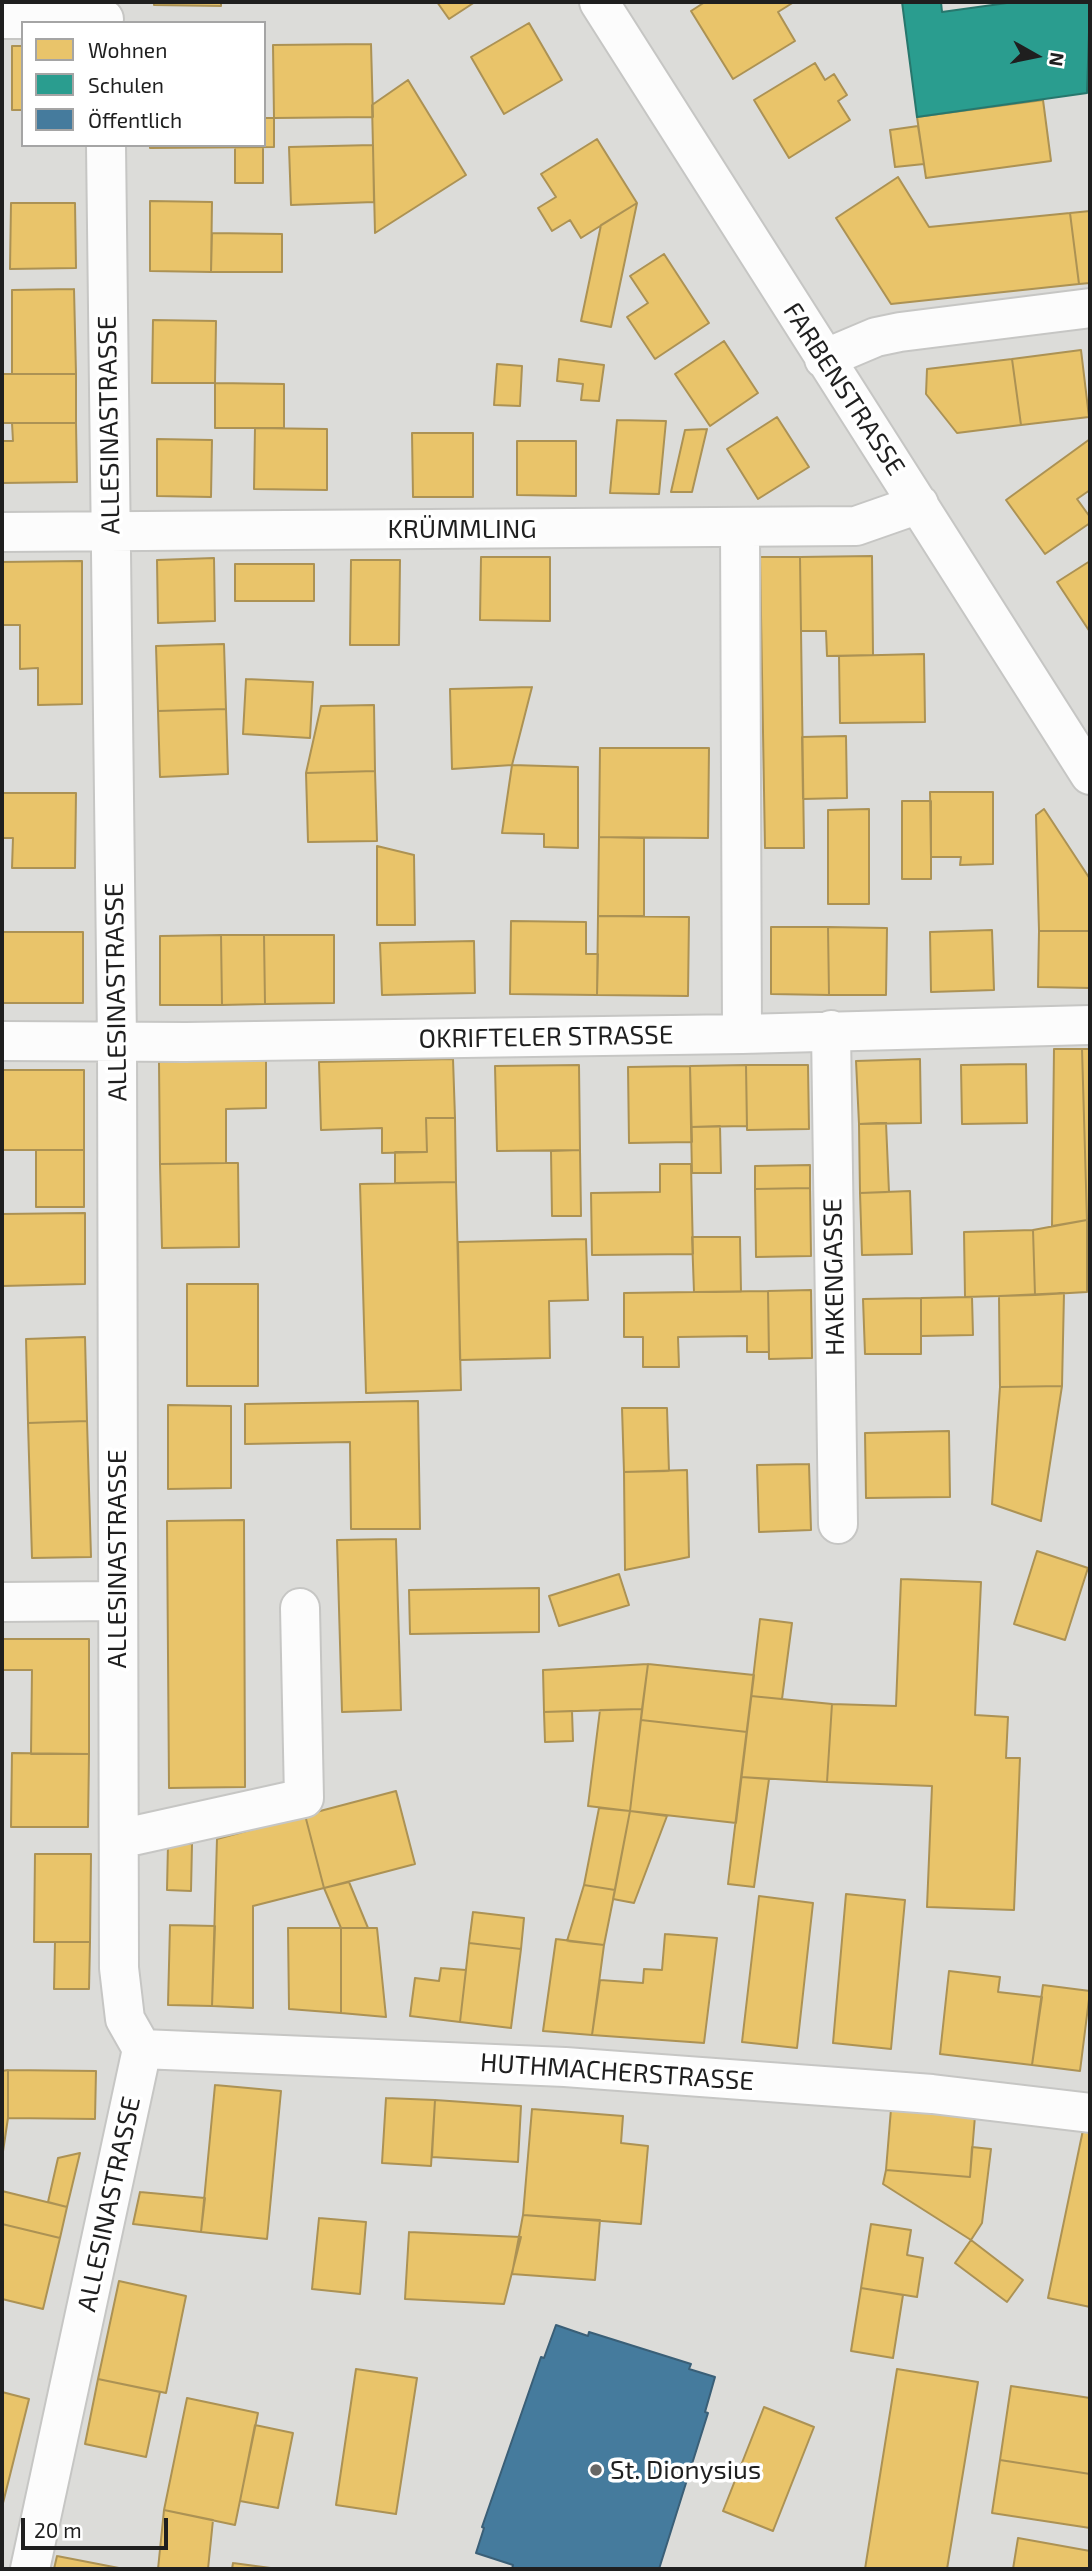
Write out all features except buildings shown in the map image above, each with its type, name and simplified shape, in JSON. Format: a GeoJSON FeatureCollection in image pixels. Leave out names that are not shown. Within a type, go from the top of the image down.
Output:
{"type":"FeatureCollection","features":[{"type":"Feature","properties":{"kind":"street","name":"FARBENSTRASSE"},"geometry":{"type":"LineString","coordinates":[[599,2],[1090,775]]}},
{"type":"Feature","properties":{"kind":"street"},"geometry":{"type":"LineString","coordinates":[[2,19],[104,14]]}},
{"type":"Feature","properties":{"kind":"street","name":"ALLESINASTRASSE"},"geometry":{"type":"LineString","coordinates":[[30,2569],[142,2049],[125,2018],[119,1968],[117,1041],[106,147]]}},
{"type":"Feature","properties":{"kind":"street"},"geometry":{"type":"LineString","coordinates":[[824,359],[876,337],[900,332],[1090,308]]}},
{"type":"Feature","properties":{"kind":"street","name":"KRÜMMLING"},"geometry":{"type":"LineString","coordinates":[[2,532],[856,526],[919,504]]}},
{"type":"Feature","properties":{"kind":"street"},"geometry":{"type":"LineString","coordinates":[[740,527],[742,1034]]}},
{"type":"Feature","properties":{"kind":"street","name":"OKRIFTELER STRASSE"},"geometry":{"type":"LineString","coordinates":[[2,1041],[742,1034],[1090,1024]]}},
{"type":"Feature","properties":{"kind":"street","name":"HAKENGASSE"},"geometry":{"type":"LineString","coordinates":[[831,1030],[838,1524]]}},
{"type":"Feature","properties":{"kind":"street"},"geometry":{"type":"LineString","coordinates":[[2,1602],[117,1601]]}},
{"type":"Feature","properties":{"kind":"street"},"geometry":{"type":"LineString","coordinates":[[119,1839],[304,1798],[300,1608]]}},
{"type":"Feature","properties":{"kind":"street","name":"HUTHMACHERSTRASSE"},"geometry":{"type":"LineString","coordinates":[[142,2049],[565,2067],[932,2094],[1090,2113]]}},
{"type":"Feature","properties":{"kind":"shaded area"},"geometry":{"type":"Polygon","coordinates":[[[2,2],[1090,2],[1090,2569],[2,2569],[2,2]]]}},
{"type":"Feature","properties":{"kind":"place","name":"St. Dionysius"},"geometry":{"type":"Point","coordinates":[596,2470]}}]}
